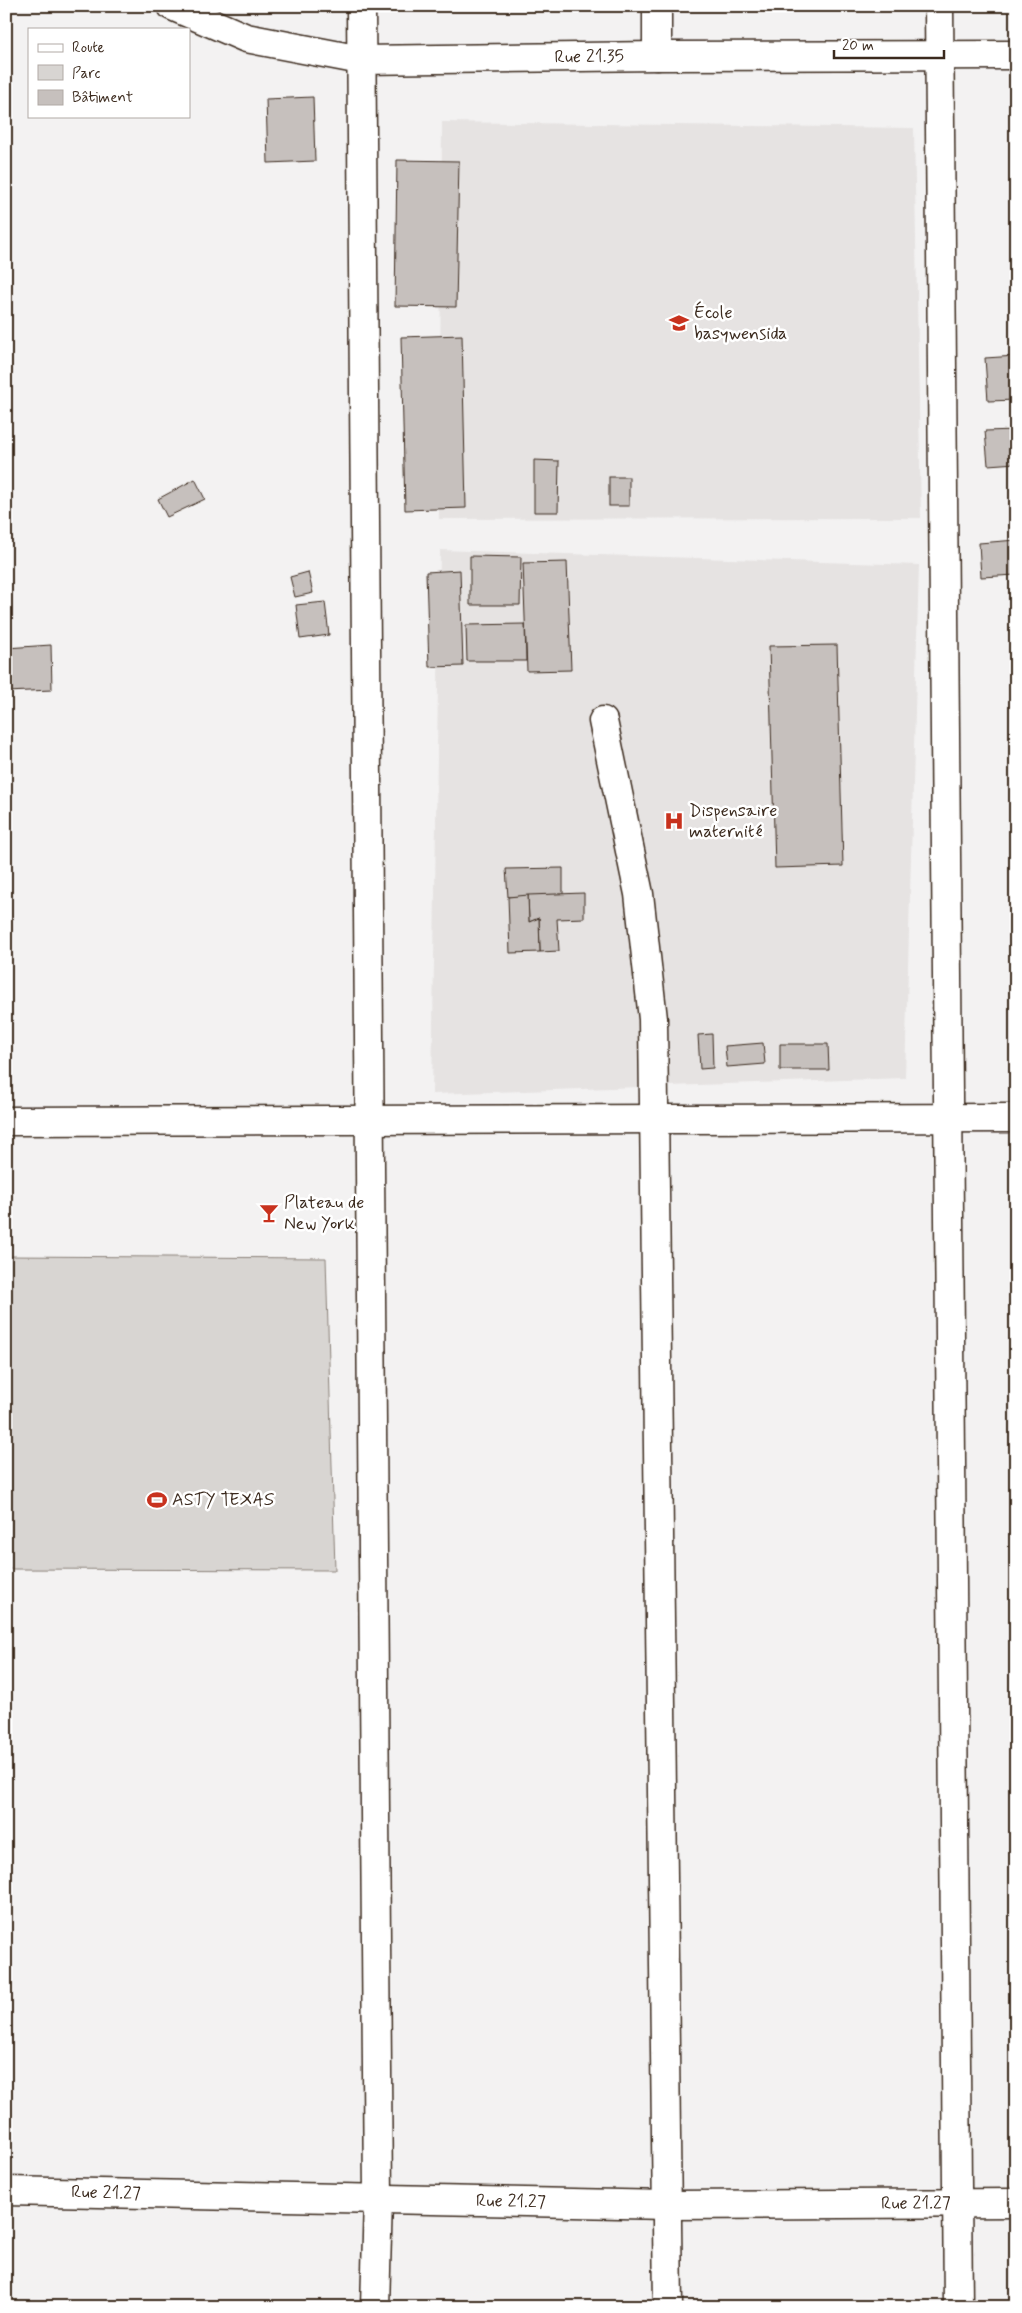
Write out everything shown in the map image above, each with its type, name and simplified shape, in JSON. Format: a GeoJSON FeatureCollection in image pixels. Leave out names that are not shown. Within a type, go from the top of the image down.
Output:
{"type":"FeatureCollection","features":[{"type":"Feature","properties":{"kind":"street","name":"Rue 21.35"},"geometry":{"type":"LineString","coordinates":[[172,6],[246,38],[361,60],[657,56],[1016,55]]}},
{"type":"Feature","properties":{"kind":"street"},"geometry":{"type":"LineString","coordinates":[[361,6],[378,2199],[375,2307]]}},
{"type":"Feature","properties":{"kind":"street"},"geometry":{"type":"LineString","coordinates":[[657,6],[657,56]]}},
{"type":"Feature","properties":{"kind":"street"},"geometry":{"type":"LineString","coordinates":[[939,6],[958,2307]]}},
{"type":"Feature","properties":{"kind":"street"},"geometry":{"type":"LineString","coordinates":[[603,721],[639,894],[653,1019],[668,2307]]}},
{"type":"Feature","properties":{"kind":"street"},"geometry":{"type":"LineString","coordinates":[[6,1121],[1016,1118]]}},
{"type":"Feature","properties":{"kind":"street","name":"Rue 21.27"},"geometry":{"type":"LineString","coordinates":[[6,2191],[667,2205],[1016,2203]]}},
{"type":"Feature","properties":{"kind":"shaded area","name":"École basywensida"},"geometry":{"type":"Polygon","coordinates":[[[442,122],[914,128],[921,518],[439,519],[442,122]]]}},
{"type":"Feature","properties":{"kind":"shaded area","name":"Dispensaire maternité"},"geometry":{"type":"Polygon","coordinates":[[[440,550],[919,565],[905,1078],[432,1094],[440,550]]]}},
{"type":"Feature","properties":{"kind":"green space"},"geometry":{"type":"Polygon","coordinates":[[[6,1256],[326,1258],[335,1570],[6,1569],[6,1256]]]}},
{"type":"Feature","properties":{"kind":"building"},"geometry":{"type":"Polygon","coordinates":[[[313,97],[315,161],[268,163],[266,99],[313,97]]]}},
{"type":"Feature","properties":{"kind":"building"},"geometry":{"type":"Polygon","coordinates":[[[397,160],[459,161],[456,307],[395,306],[397,160]]]}},
{"type":"Feature","properties":{"kind":"building"},"geometry":{"type":"Polygon","coordinates":[[[462,335],[466,508],[405,510],[401,337],[462,335]]]}},
{"type":"Feature","properties":{"kind":"building"},"geometry":{"type":"Polygon","coordinates":[[[1016,356],[1016,400],[988,401],[985,358],[1016,356]]]}},
{"type":"Feature","properties":{"kind":"building"},"geometry":{"type":"Polygon","coordinates":[[[1016,430],[1016,463],[988,465],[985,431],[1016,430]]]}},
{"type":"Feature","properties":{"kind":"building"},"geometry":{"type":"Polygon","coordinates":[[[534,460],[559,461],[558,512],[534,512],[534,460]]]}},
{"type":"Feature","properties":{"kind":"building"},"geometry":{"type":"Polygon","coordinates":[[[609,477],[629,477],[629,506],[609,506],[609,477]]]}},
{"type":"Feature","properties":{"kind":"building"},"geometry":{"type":"Polygon","coordinates":[[[195,479],[205,499],[167,517],[158,499],[195,479]]]}},
{"type":"Feature","properties":{"kind":"building"},"geometry":{"type":"Polygon","coordinates":[[[1016,540],[1016,575],[981,577],[979,543],[1016,540]]]}},
{"type":"Feature","properties":{"kind":"building"},"geometry":{"type":"Polygon","coordinates":[[[470,556],[521,557],[520,605],[470,605],[470,556]]]}},
{"type":"Feature","properties":{"kind":"building"},"geometry":{"type":"Polygon","coordinates":[[[567,562],[571,670],[527,671],[523,563],[567,562]]]}},
{"type":"Feature","properties":{"kind":"building"},"geometry":{"type":"Polygon","coordinates":[[[460,570],[463,666],[429,667],[426,572],[460,570]]]}},
{"type":"Feature","properties":{"kind":"building"},"geometry":{"type":"Polygon","coordinates":[[[308,572],[313,593],[295,597],[290,577],[308,572]]]}},
{"type":"Feature","properties":{"kind":"building"},"geometry":{"type":"Polygon","coordinates":[[[325,602],[329,635],[300,639],[296,605],[325,602]]]}},
{"type":"Feature","properties":{"kind":"building"},"geometry":{"type":"Polygon","coordinates":[[[525,624],[526,661],[467,661],[466,625],[525,624]]]}},
{"type":"Feature","properties":{"kind":"building"},"geometry":{"type":"Polygon","coordinates":[[[51,645],[52,690],[6,692],[6,648],[51,645]]]}},
{"type":"Feature","properties":{"kind":"building"},"geometry":{"type":"Polygon","coordinates":[[[837,645],[843,866],[775,868],[769,646],[837,645]]]}},
{"type":"Feature","properties":{"kind":"building"},"geometry":{"type":"Polygon","coordinates":[[[563,868],[563,895],[508,897],[506,869],[563,868]]]}},
{"type":"Feature","properties":{"kind":"building"},"geometry":{"type":"Polygon","coordinates":[[[584,893],[584,918],[557,919],[559,951],[540,952],[539,918],[529,922],[528,895],[584,893]]]}},
{"type":"Feature","properties":{"kind":"building"},"geometry":{"type":"Polygon","coordinates":[[[528,895],[529,922],[539,918],[540,952],[510,953],[508,897],[528,895]]]}},
{"type":"Feature","properties":{"kind":"building"},"geometry":{"type":"Polygon","coordinates":[[[712,1034],[713,1068],[700,1069],[698,1035],[712,1034]]]}},
{"type":"Feature","properties":{"kind":"building"},"geometry":{"type":"Polygon","coordinates":[[[763,1043],[765,1064],[727,1067],[725,1046],[763,1043]]]}},
{"type":"Feature","properties":{"kind":"building"},"geometry":{"type":"Polygon","coordinates":[[[780,1044],[828,1044],[829,1070],[780,1070],[780,1044]]]}},
{"type":"Feature","properties":{"kind":"place","name":"École basywensida"},"geometry":{"type":"Point","coordinates":[679,323]}},
{"type":"Feature","properties":{"kind":"place","name":"Dispensaire maternité"},"geometry":{"type":"Point","coordinates":[674,821]}},
{"type":"Feature","properties":{"kind":"place","name":"Plateau de New York"},"geometry":{"type":"Point","coordinates":[269,1213]}},
{"type":"Feature","properties":{"kind":"place","name":"ASTY TEXAS"},"geometry":{"type":"Point","coordinates":[157,1500]}}]}
